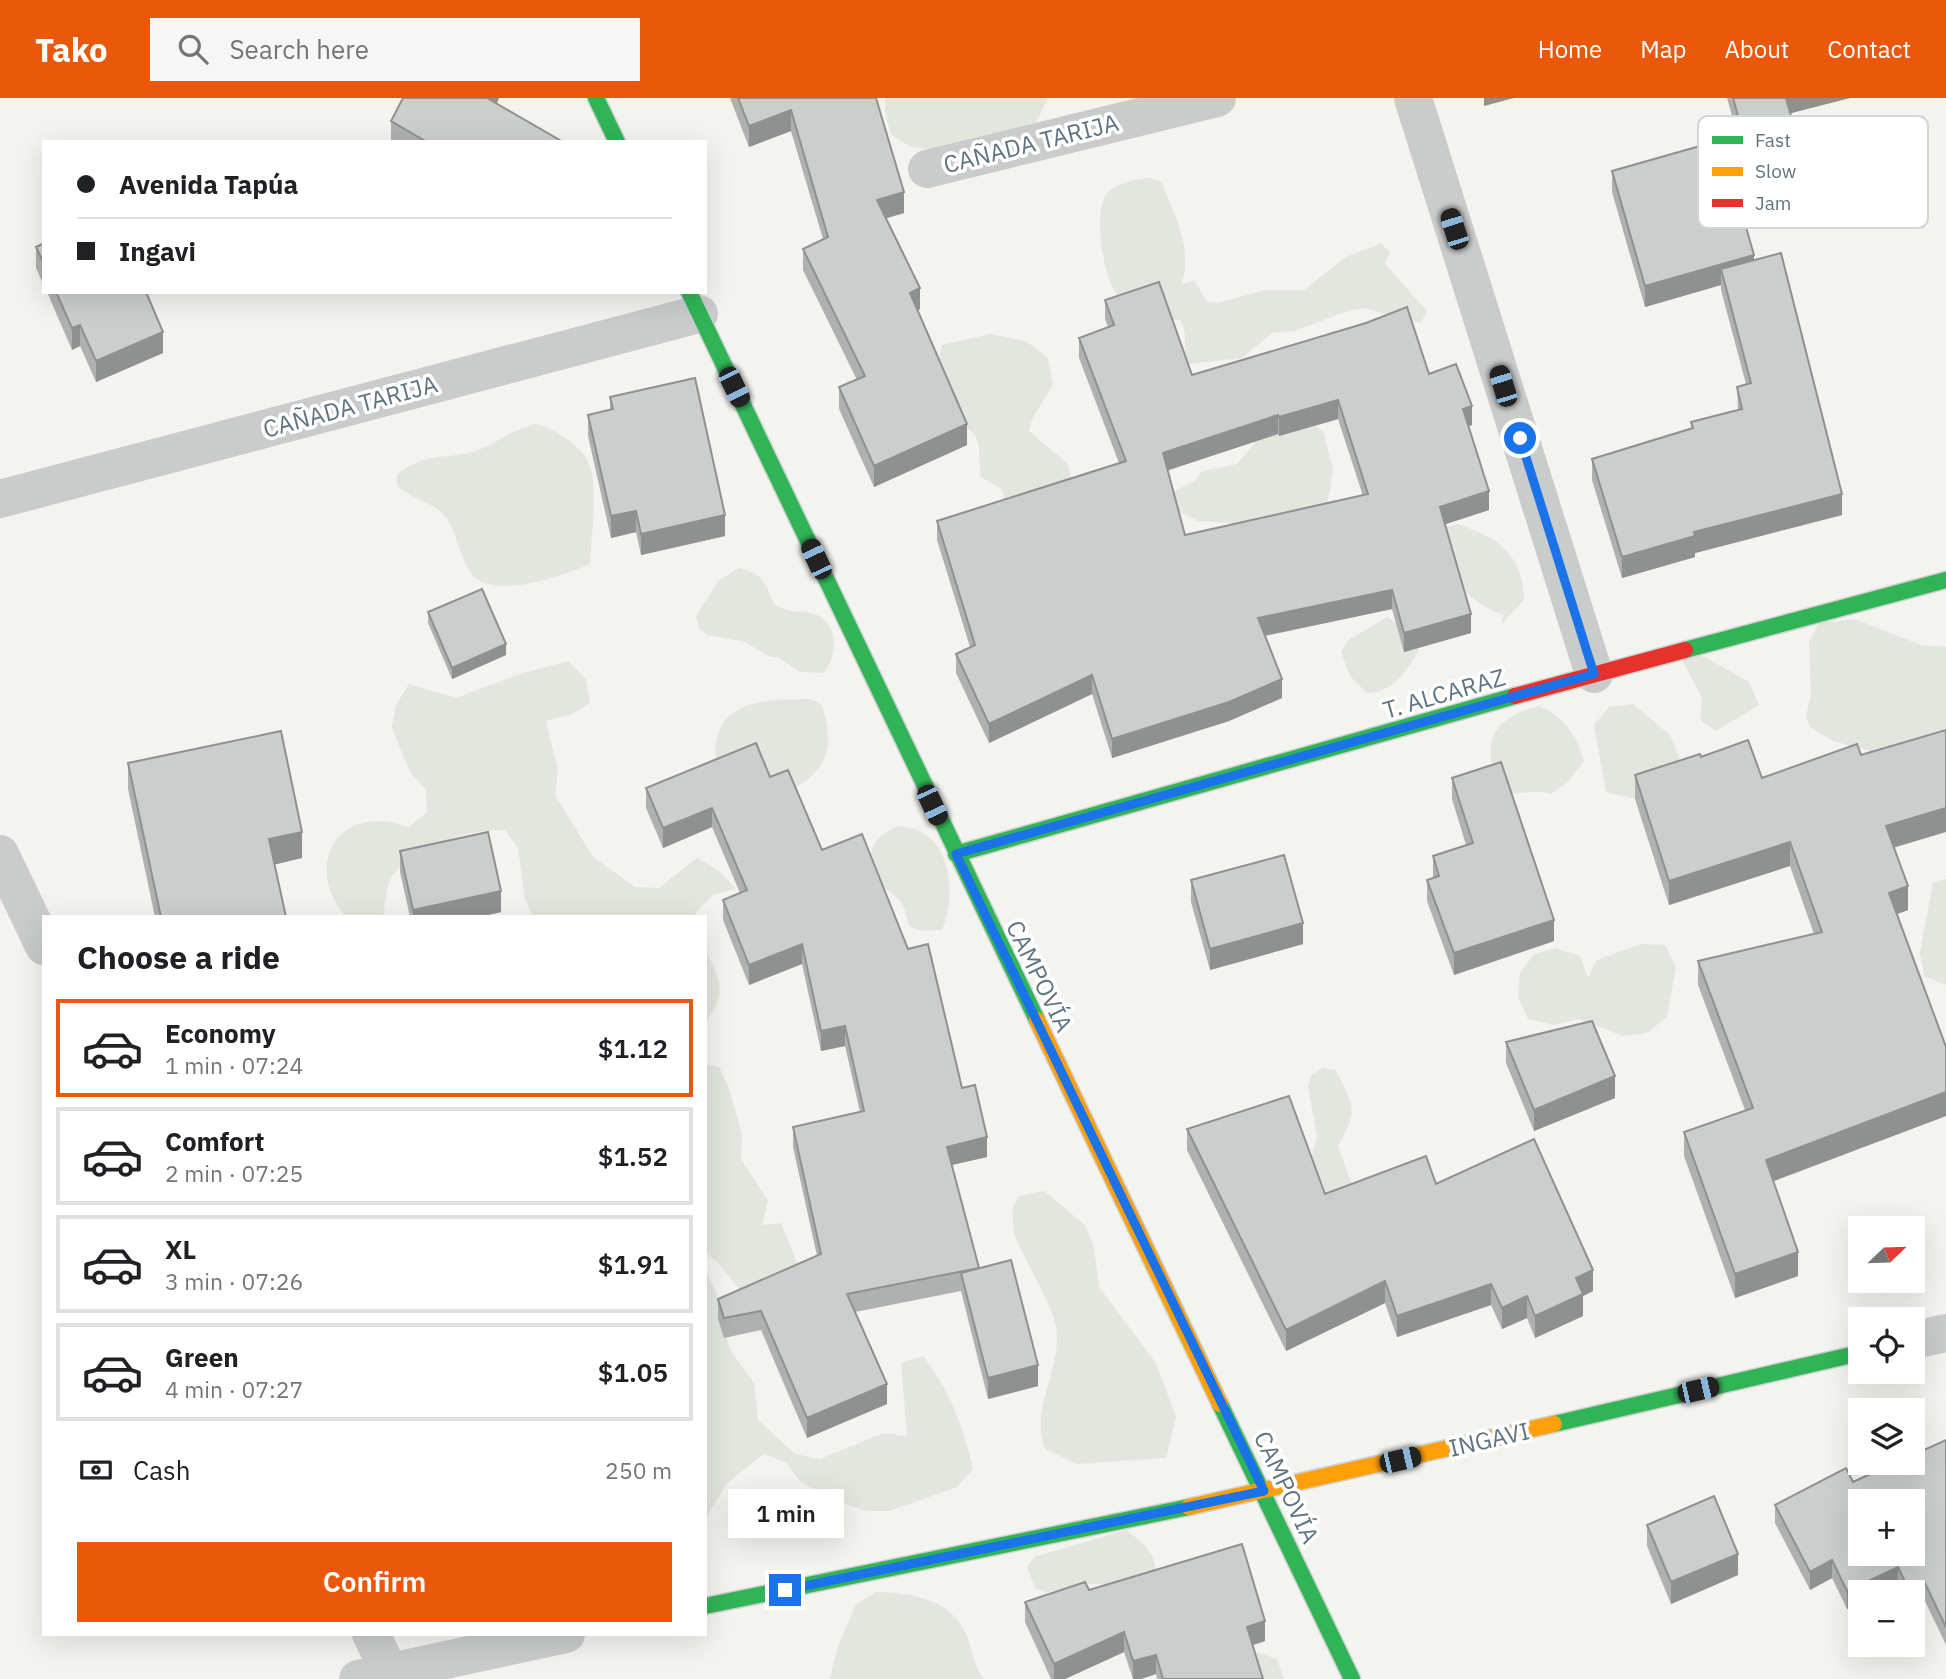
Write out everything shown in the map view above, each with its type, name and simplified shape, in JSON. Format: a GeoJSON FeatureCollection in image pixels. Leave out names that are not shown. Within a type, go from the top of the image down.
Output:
{"type":"FeatureCollection","features":[{"type":"Feature","properties":{"kind":"street"},"geometry":{"type":"LineString","coordinates":[[596,98],[616,140]]}},
{"type":"Feature","properties":{"kind":"street","name":"CAÑADA TARIJA"},"geometry":{"type":"LineString","coordinates":[[928,169],[1217,98]]}},
{"type":"Feature","properties":{"kind":"street"},"geometry":{"type":"LineString","coordinates":[[1412,98],[1594,674]]}},
{"type":"Feature","properties":{"kind":"street","name":"CAÑADA TARIJA"},"geometry":{"type":"LineString","coordinates":[[0,499],[694,303]]}},
{"type":"Feature","properties":{"kind":"street","name":"CAMPOVÍA"},"geometry":{"type":"LineString","coordinates":[[694,303],[1352,1679]]}},
{"type":"Feature","properties":{"kind":"street","name":"T. ALCARAZ"},"geometry":{"type":"LineString","coordinates":[[956,854],[1594,674],[1946,580]]}},
{"type":"Feature","properties":{"kind":"street"},"geometry":{"type":"LineString","coordinates":[[0,854],[42,942]]}},
{"type":"Feature","properties":{"kind":"street"},"geometry":{"type":"LineString","coordinates":[[1925,1337],[1946,1333]]}},
{"type":"Feature","properties":{"kind":"street","name":"INGAVI"},"geometry":{"type":"LineString","coordinates":[[707,1606],[1264,1491],[1848,1356]]}},
{"type":"Feature","properties":{"kind":"street"},"geometry":{"type":"LineString","coordinates":[[371,1636],[374,1675],[557,1636]]}},
{"type":"Feature","properties":{"kind":"shaded area"},"geometry":{"type":"Polygon","coordinates":[[[885,98],[1048,99],[1036,122],[978,156],[911,147],[891,135],[885,113],[885,98]]]}},
{"type":"Feature","properties":{"kind":"shaded area"},"geometry":{"type":"Polygon","coordinates":[[[1149,178],[1161,181],[1181,232],[1185,259],[1181,285],[1194,280],[1207,302],[1218,303],[1265,290],[1304,290],[1346,257],[1381,243],[1390,253],[1385,264],[1427,311],[1421,323],[1363,308],[1350,310],[1295,331],[1272,333],[1242,358],[1188,364],[1180,320],[1146,314],[1130,306],[1117,295],[1107,274],[1100,227],[1103,200],[1108,192],[1117,186],[1149,178]]]}},
{"type":"Feature","properties":{"kind":"shaded area"},"geometry":{"type":"Polygon","coordinates":[[[990,334],[1026,341],[1048,358],[1053,385],[1032,419],[1029,431],[1067,463],[1071,477],[1053,496],[1005,500],[1002,489],[981,477],[976,437],[943,414],[939,403],[949,381],[939,357],[942,345],[990,334]]]}},
{"type":"Feature","properties":{"kind":"shaded area"},"geometry":{"type":"Polygon","coordinates":[[[1302,418],[1323,431],[1333,469],[1327,507],[1297,527],[1198,521],[1177,511],[1173,492],[1195,481],[1202,471],[1237,464],[1259,438],[1302,418]]]}},
{"type":"Feature","properties":{"kind":"shaded area"},"geometry":{"type":"Polygon","coordinates":[[[536,424],[565,438],[579,449],[588,461],[594,496],[590,564],[529,584],[495,585],[481,581],[471,573],[463,559],[448,520],[432,506],[397,486],[397,474],[428,459],[475,451],[519,429],[536,424]]]}},
{"type":"Feature","properties":{"kind":"shaded area"},"geometry":{"type":"Polygon","coordinates":[[[1458,524],[1496,542],[1506,550],[1519,571],[1524,600],[1501,625],[1504,614],[1473,598],[1454,577],[1452,565],[1455,548],[1445,545],[1437,535],[1446,527],[1458,524]]]}},
{"type":"Feature","properties":{"kind":"shaded area"},"geometry":{"type":"Polygon","coordinates":[[[739,568],[759,576],[774,604],[786,610],[817,615],[830,626],[834,650],[824,673],[800,672],[779,658],[768,656],[745,642],[707,635],[699,628],[696,616],[718,581],[739,568]]]}},
{"type":"Feature","properties":{"kind":"shaded area"},"geometry":{"type":"Polygon","coordinates":[[[1387,617],[1408,630],[1419,650],[1399,679],[1385,689],[1367,693],[1350,676],[1341,652],[1347,641],[1387,617]]]}},
{"type":"Feature","properties":{"kind":"shaded area"},"geometry":{"type":"Polygon","coordinates":[[[1855,619],[1921,645],[1946,647],[1946,728],[1920,750],[1870,751],[1833,741],[1810,727],[1806,717],[1811,693],[1809,642],[1819,623],[1855,619]]]}},
{"type":"Feature","properties":{"kind":"shaded area"},"geometry":{"type":"Polygon","coordinates":[[[1679,655],[1703,656],[1749,682],[1759,705],[1716,731],[1700,720],[1702,697],[1679,655]]]}},
{"type":"Feature","properties":{"kind":"shaded area"},"geometry":{"type":"Polygon","coordinates":[[[568,661],[586,679],[590,703],[570,715],[546,721],[558,771],[555,795],[593,857],[635,887],[659,888],[697,858],[719,871],[736,889],[713,895],[696,912],[697,915],[532,915],[525,899],[518,848],[505,830],[491,830],[444,841],[429,847],[403,864],[389,884],[383,915],[345,915],[333,897],[327,876],[328,858],[335,842],[347,830],[364,822],[385,821],[409,827],[427,812],[426,790],[410,772],[392,728],[396,705],[409,684],[456,698],[520,674],[568,661]]]}},
{"type":"Feature","properties":{"kind":"shaded area"},"geometry":{"type":"Polygon","coordinates":[[[811,699],[822,705],[828,745],[820,766],[813,775],[789,792],[716,760],[717,740],[722,725],[732,714],[760,702],[811,699]]]}},
{"type":"Feature","properties":{"kind":"shaded area"},"geometry":{"type":"Polygon","coordinates":[[[1633,704],[1670,735],[1680,759],[1664,777],[1636,799],[1606,792],[1594,725],[1609,707],[1633,704]]]}},
{"type":"Feature","properties":{"kind":"shaded area"},"geometry":{"type":"Polygon","coordinates":[[[1539,706],[1556,715],[1568,728],[1578,743],[1584,761],[1567,783],[1551,794],[1502,793],[1492,762],[1493,737],[1508,719],[1539,706]]]}},
{"type":"Feature","properties":{"kind":"shaded area"},"geometry":{"type":"Polygon","coordinates":[[[900,826],[917,830],[930,838],[940,850],[949,881],[947,914],[942,930],[920,931],[909,926],[903,905],[878,881],[873,872],[873,847],[884,834],[900,826]]]}},
{"type":"Feature","properties":{"kind":"shaded area"},"geometry":{"type":"Polygon","coordinates":[[[1946,879],[1946,985],[1924,976],[1920,952],[1933,883],[1946,879]]]}},
{"type":"Feature","properties":{"kind":"shaded area"},"geometry":{"type":"Polygon","coordinates":[[[1641,944],[1665,945],[1676,967],[1667,1017],[1647,1033],[1623,1036],[1579,1019],[1554,1025],[1528,1019],[1518,997],[1520,973],[1534,954],[1556,948],[1580,956],[1588,978],[1597,960],[1641,944]]]}},
{"type":"Feature","properties":{"kind":"shaded area"},"geometry":{"type":"Polygon","coordinates":[[[707,952],[720,986],[713,1012],[707,1020],[707,952]]]}},
{"type":"Feature","properties":{"kind":"shaded area"},"geometry":{"type":"Polygon","coordinates":[[[707,1064],[719,1067],[729,1088],[742,1134],[741,1159],[768,1201],[762,1225],[781,1223],[799,1268],[857,1294],[855,1318],[750,1303],[720,1265],[707,1254],[707,1064]]]}},
{"type":"Feature","properties":{"kind":"shaded area"},"geometry":{"type":"Polygon","coordinates":[[[1323,1068],[1336,1070],[1352,1108],[1349,1123],[1338,1146],[1356,1196],[1337,1239],[1310,1161],[1317,1137],[1308,1086],[1312,1074],[1323,1068]]]}},
{"type":"Feature","properties":{"kind":"shaded area"},"geometry":{"type":"Polygon","coordinates":[[[1044,1191],[1086,1226],[1094,1249],[1099,1287],[1156,1363],[1176,1417],[1166,1458],[1077,1464],[1045,1449],[1041,1419],[1055,1358],[1056,1327],[1014,1234],[1012,1209],[1019,1196],[1044,1191]]]}},
{"type":"Feature","properties":{"kind":"shaded area"},"geometry":{"type":"Polygon","coordinates":[[[707,1273],[718,1297],[722,1325],[731,1351],[754,1383],[758,1420],[795,1454],[820,1459],[884,1433],[907,1436],[901,1363],[923,1356],[940,1381],[954,1410],[973,1469],[957,1487],[889,1511],[866,1511],[844,1504],[801,1482],[786,1463],[764,1454],[727,1483],[707,1516],[707,1273]]]}},
{"type":"Feature","properties":{"kind":"shaded area"},"geometry":{"type":"Polygon","coordinates":[[[1126,1530],[1152,1555],[1154,1577],[1108,1585],[1082,1583],[1046,1593],[1035,1588],[1027,1567],[1034,1557],[1126,1530]]]}},
{"type":"Feature","properties":{"kind":"shaded area"},"geometry":{"type":"Polygon","coordinates":[[[876,1592],[917,1597],[952,1614],[968,1638],[976,1665],[984,1679],[830,1679],[837,1649],[856,1604],[876,1592]]]}},
{"type":"Feature","properties":{"kind":"shaded area"},"geometry":{"type":"Polygon","coordinates":[[[1254,1651],[1277,1659],[1284,1679],[1187,1679],[1254,1651]]]}},
{"type":"Feature","properties":{"kind":"building"},"geometry":{"type":"Polygon","coordinates":[[[403,98],[487,98],[560,140],[424,140],[391,121],[403,98]]]}},
{"type":"Feature","properties":{"kind":"building"},"geometry":{"type":"Polygon","coordinates":[[[738,98],[876,98],[904,192],[877,200],[920,288],[910,293],[967,424],[874,466],[839,387],[865,376],[803,249],[828,237],[791,110],[749,126],[738,98]]]}},
{"type":"Feature","properties":{"kind":"building"},"geometry":{"type":"Polygon","coordinates":[[[1733,98],[1786,98],[1791,116],[1738,116],[1733,98]]]}},
{"type":"Feature","properties":{"kind":"building"},"geometry":{"type":"Polygon","coordinates":[[[1698,147],[1698,228],[1746,228],[1754,255],[1645,286],[1612,171],[1698,147]]]}},
{"type":"Feature","properties":{"kind":"building"},"geometry":{"type":"Polygon","coordinates":[[[42,244],[42,260],[36,247],[42,244]]]}},
{"type":"Feature","properties":{"kind":"building"},"geometry":{"type":"Polygon","coordinates":[[[1781,253],[1842,494],[1694,532],[1695,536],[1622,557],[1592,459],[1693,428],[1691,422],[1742,409],[1737,387],[1751,383],[1721,269],[1781,253]]]}},
{"type":"Feature","properties":{"kind":"building"},"geometry":{"type":"Polygon","coordinates":[[[1159,282],[1192,375],[1366,323],[1407,307],[1429,374],[1456,364],[1472,406],[1463,409],[1489,491],[1440,507],[1471,614],[1404,633],[1392,590],[1258,618],[1282,679],[1229,702],[1112,739],[1092,675],[989,724],[956,654],[975,645],[937,521],[1126,461],[1079,338],[1114,325],[1105,300],[1159,282]],[[1338,400],[1279,417],[1278,415],[1163,453],[1185,535],[1368,494],[1338,400]]]}},
{"type":"Feature","properties":{"kind":"building"},"geometry":{"type":"Polygon","coordinates":[[[57,294],[147,294],[163,332],[96,361],[80,325],[72,328],[57,294]]]}},
{"type":"Feature","properties":{"kind":"building"},"geometry":{"type":"Polygon","coordinates":[[[695,378],[725,515],[641,534],[636,511],[611,516],[588,415],[613,409],[610,397],[695,378]]]}},
{"type":"Feature","properties":{"kind":"building"},"geometry":{"type":"Polygon","coordinates":[[[482,589],[506,644],[452,668],[428,612],[482,589]]]}},
{"type":"Feature","properties":{"kind":"building"},"geometry":{"type":"Polygon","coordinates":[[[1946,730],[1946,808],[1886,826],[1908,886],[1889,893],[1946,1047],[1946,1092],[1766,1160],[1798,1252],[1735,1274],[1684,1132],[1753,1108],[1698,961],[1822,932],[1790,842],[1669,881],[1635,775],[1700,754],[1701,757],[1748,740],[1762,778],[1857,744],[1861,755],[1946,730]]]}},
{"type":"Feature","properties":{"kind":"building"},"geometry":{"type":"Polygon","coordinates":[[[281,731],[302,832],[269,839],[286,915],[161,915],[128,763],[281,731]]]}},
{"type":"Feature","properties":{"kind":"building"},"geometry":{"type":"Polygon","coordinates":[[[756,743],[770,777],[788,770],[822,850],[862,834],[908,949],[928,944],[962,1088],[975,1085],[987,1137],[947,1147],[979,1268],[847,1294],[887,1384],[807,1418],[761,1311],[724,1318],[718,1299],[821,1254],[793,1127],[864,1111],[845,1026],[821,1031],[802,944],[749,965],[723,900],[747,890],[712,808],[663,828],[646,788],[756,743]]]}},
{"type":"Feature","properties":{"kind":"building"},"geometry":{"type":"Polygon","coordinates":[[[1501,762],[1554,920],[1454,953],[1427,880],[1439,876],[1433,856],[1473,843],[1452,778],[1501,762]]]}},
{"type":"Feature","properties":{"kind":"building"},"geometry":{"type":"Polygon","coordinates":[[[488,832],[501,891],[413,910],[400,851],[488,832]]]}},
{"type":"Feature","properties":{"kind":"building"},"geometry":{"type":"Polygon","coordinates":[[[1284,855],[1303,923],[1210,949],[1191,880],[1284,855]]]}},
{"type":"Feature","properties":{"kind":"building"},"geometry":{"type":"Polygon","coordinates":[[[1592,1021],[1615,1076],[1534,1110],[1506,1042],[1592,1021]]]}},
{"type":"Feature","properties":{"kind":"building"},"geometry":{"type":"Polygon","coordinates":[[[1289,1096],[1325,1194],[1426,1156],[1436,1184],[1534,1139],[1593,1270],[1576,1278],[1583,1294],[1535,1316],[1527,1296],[1502,1308],[1491,1284],[1397,1316],[1385,1281],[1286,1330],[1187,1129],[1289,1096]]]}},
{"type":"Feature","properties":{"kind":"building"},"geometry":{"type":"Polygon","coordinates":[[[1011,1260],[1038,1365],[988,1378],[961,1273],[1011,1260]]]}},
{"type":"Feature","properties":{"kind":"building"},"geometry":{"type":"Polygon","coordinates":[[[1946,1440],[1946,1627],[1925,1580],[1904,1580],[1898,1567],[1870,1580],[1848,1580],[1847,1591],[1832,1560],[1810,1572],[1775,1505],[1846,1468],[1853,1482],[1868,1475],[1925,1475],[1925,1450],[1946,1440]]]}},
{"type":"Feature","properties":{"kind":"building"},"geometry":{"type":"Polygon","coordinates":[[[1714,1496],[1738,1554],[1671,1582],[1647,1525],[1714,1496]]]}},
{"type":"Feature","properties":{"kind":"building"},"geometry":{"type":"Polygon","coordinates":[[[1242,1544],[1265,1621],[1247,1627],[1263,1679],[1163,1679],[1156,1655],[1133,1661],[1124,1632],[1054,1664],[1025,1602],[1085,1582],[1089,1590],[1242,1544]]]}},
{"type":"Feature","properties":{"kind":"traffic: fast"},"geometry":{"type":"LineString","coordinates":[[596,98],[616,140]]}},
{"type":"Feature","properties":{"kind":"traffic: fast"},"geometry":{"type":"LineString","coordinates":[[690,294],[1037,1020]]}},
{"type":"Feature","properties":{"kind":"traffic: fast"},"geometry":{"type":"LineString","coordinates":[[1685,650],[1946,580]]}},
{"type":"Feature","properties":{"kind":"traffic: fast"},"geometry":{"type":"LineString","coordinates":[[956,854],[1515,696]]}},
{"type":"Feature","properties":{"kind":"traffic: fast"},"geometry":{"type":"LineString","coordinates":[[1554,1424],[1848,1356]]}},
{"type":"Feature","properties":{"kind":"traffic: fast"},"geometry":{"type":"LineString","coordinates":[[1220,1404],[1352,1679]]}},
{"type":"Feature","properties":{"kind":"traffic: fast"},"geometry":{"type":"LineString","coordinates":[[707,1606],[1189,1507]]}},
{"type":"Feature","properties":{"kind":"traffic: slow"},"geometry":{"type":"LineString","coordinates":[[1037,1020],[1220,1404]]}},
{"type":"Feature","properties":{"kind":"traffic: slow"},"geometry":{"type":"LineString","coordinates":[[1189,1507],[1554,1424]]}},
{"type":"Feature","properties":{"kind":"traffic: jam"},"geometry":{"type":"LineString","coordinates":[[1515,696],[1685,650]]}},
{"type":"Feature","properties":{"kind":"route"},"geometry":{"type":"LineString","coordinates":[[785,1590],[1264,1491],[956,854],[1594,674],[1520,438]]}}]}
